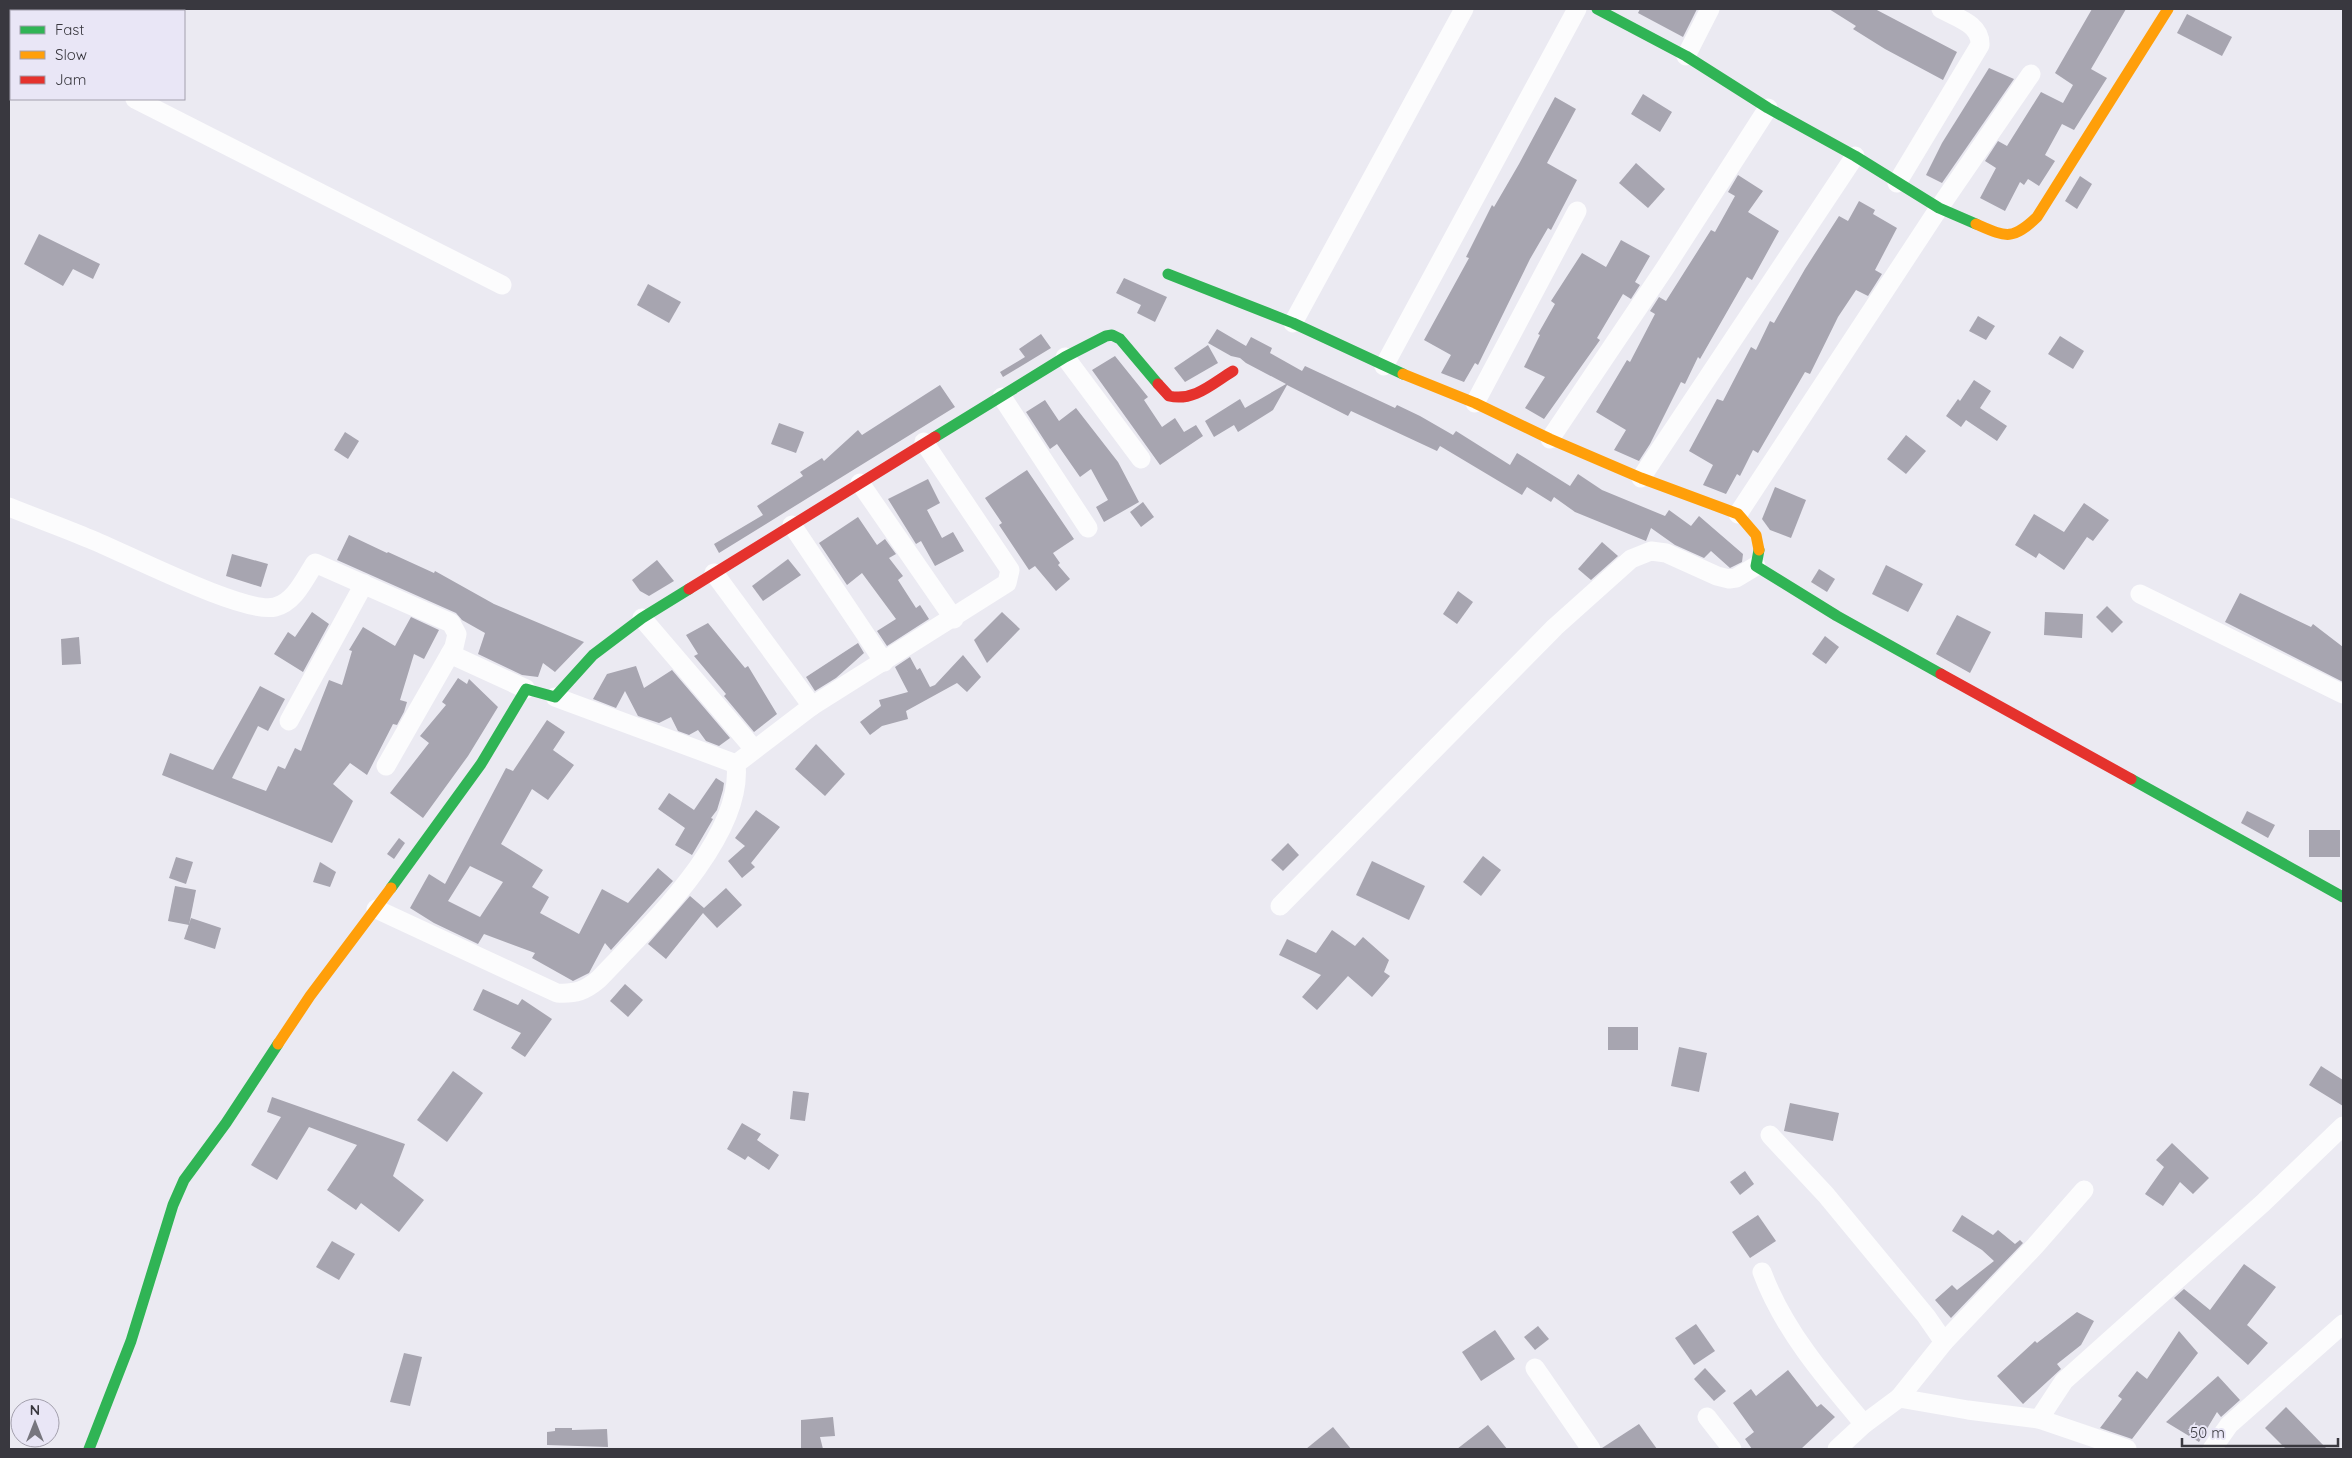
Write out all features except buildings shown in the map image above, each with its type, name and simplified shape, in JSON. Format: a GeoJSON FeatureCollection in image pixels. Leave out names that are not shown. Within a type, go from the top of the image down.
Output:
{"type":"FeatureCollection","features":[{"type":"Feature","properties":{"kind":"street"},"geometry":{"type":"LineString","coordinates":[[1292,322],[1464,9]]}},
{"type":"Feature","properties":{"kind":"street"},"geometry":{"type":"LineString","coordinates":[[1384,366],[1576,9]]}},
{"type":"Feature","properties":{"kind":"street"},"geometry":{"type":"LineString","coordinates":[[1597,9],[1623,15],[1768,108],[1855,156],[1940,208],[1995,232],[2007,235],[2021,232],[2029,226],[2168,9]]}},
{"type":"Feature","properties":{"kind":"street"},"geometry":{"type":"LineString","coordinates":[[1686,56],[1710,9]]}},
{"type":"Feature","properties":{"kind":"street"},"geometry":{"type":"LineString","coordinates":[[1897,183],[1980,45],[1980,36],[1976,28],[1941,9]]}},
{"type":"Feature","properties":{"kind":"street"},"geometry":{"type":"LineString","coordinates":[[1738,514],[2031,74]]}},
{"type":"Feature","properties":{"kind":"street"},"geometry":{"type":"LineString","coordinates":[[137,100],[502,285]]}},
{"type":"Feature","properties":{"kind":"street"},"geometry":{"type":"LineString","coordinates":[[1550,439],[1665,268],[1768,108]]}},
{"type":"Feature","properties":{"kind":"street"},"geometry":{"type":"LineString","coordinates":[[1641,478],[1855,156]]}},
{"type":"Feature","properties":{"kind":"street"},"geometry":{"type":"LineString","coordinates":[[1475,404],[1577,211]]}},
{"type":"Feature","properties":{"kind":"street"},"geometry":{"type":"LineString","coordinates":[[1168,274],[1292,322],[1384,366],[1475,404],[1641,478],[1738,514],[1756,535],[1759,551],[1756,566],[1736,578],[1717,576],[1666,553],[1651,551],[1631,558],[1555,627],[1280,906]]}},
{"type":"Feature","properties":{"kind":"street"},"geometry":{"type":"LineString","coordinates":[[555,697],[593,655],[642,618],[860,484],[924,442],[1002,397],[1065,357],[1106,336],[1117,337],[1169,396],[1175,398],[1191,396],[1233,371]]}},
{"type":"Feature","properties":{"kind":"street"},"geometry":{"type":"LineString","coordinates":[[1065,357],[1141,459]]}},
{"type":"Feature","properties":{"kind":"street"},"geometry":{"type":"LineString","coordinates":[[1002,397],[1088,528]]}},
{"type":"Feature","properties":{"kind":"street"},"geometry":{"type":"LineString","coordinates":[[736,764],[754,749],[786,728],[812,706],[954,619],[1008,583],[1010,570],[924,442]]}},
{"type":"Feature","properties":{"kind":"street"},"geometry":{"type":"LineString","coordinates":[[860,484],[954,619]]}},
{"type":"Feature","properties":{"kind":"street"},"geometry":{"type":"LineString","coordinates":[[9,507],[90,539],[195,585],[251,606],[276,607],[284,602],[295,594],[315,563],[451,623],[457,634],[450,654],[386,766]]}},
{"type":"Feature","properties":{"kind":"street"},"geometry":{"type":"LineString","coordinates":[[792,525],[884,662]]}},
{"type":"Feature","properties":{"kind":"street"},"geometry":{"type":"LineString","coordinates":[[1756,566],[1836,616],[2343,897]]}},
{"type":"Feature","properties":{"kind":"street"},"geometry":{"type":"LineString","coordinates":[[714,573],[812,706]]}},
{"type":"Feature","properties":{"kind":"street"},"geometry":{"type":"LineString","coordinates":[[289,721],[364,584]]}},
{"type":"Feature","properties":{"kind":"street"},"geometry":{"type":"LineString","coordinates":[[2140,594],[2343,694]]}},
{"type":"Feature","properties":{"kind":"street"},"geometry":{"type":"LineString","coordinates":[[642,618],[754,749]]}},
{"type":"Feature","properties":{"kind":"street"},"geometry":{"type":"LineString","coordinates":[[450,654],[526,689],[555,697],[736,764]]}},
{"type":"Feature","properties":{"kind":"street"},"geometry":{"type":"LineString","coordinates":[[88,1449],[131,1341],[173,1205],[184,1180],[226,1123],[310,996],[376,909],[481,764],[526,689]]}},
{"type":"Feature","properties":{"kind":"street"},"geometry":{"type":"LineString","coordinates":[[376,909],[557,993],[572,994],[584,991],[599,979],[679,894],[698,867],[713,842],[734,792],[737,777],[736,764]]}},
{"type":"Feature","properties":{"kind":"street"},"geometry":{"type":"LineString","coordinates":[[2039,1419],[2064,1382],[2263,1203],[2343,1126]]}},
{"type":"Feature","properties":{"kind":"street"},"geometry":{"type":"LineString","coordinates":[[1770,1135],[1826,1195],[1926,1316],[1944,1342]]}},
{"type":"Feature","properties":{"kind":"street"},"geometry":{"type":"LineString","coordinates":[[1837,1449],[1864,1424],[1899,1398],[1944,1342],[2035,1246],[2084,1190]]}},
{"type":"Feature","properties":{"kind":"street"},"geometry":{"type":"LineString","coordinates":[[1762,1272],[1769,1292],[1800,1344],[1864,1424]]}},
{"type":"Feature","properties":{"kind":"street"},"geometry":{"type":"LineString","coordinates":[[2212,1449],[2229,1425],[2343,1324]]}},
{"type":"Feature","properties":{"kind":"street"},"geometry":{"type":"LineString","coordinates":[[1535,1368],[1592,1449]]}},
{"type":"Feature","properties":{"kind":"street"},"geometry":{"type":"LineString","coordinates":[[1899,1398],[1968,1410],[2039,1419],[2127,1449]]}},
{"type":"Feature","properties":{"kind":"street"},"geometry":{"type":"LineString","coordinates":[[1707,1417],[1732,1449]]}},
{"type":"Feature","properties":{"kind":"traffic: fast"},"geometry":{"type":"LineString","coordinates":[[1597,9],[1686,56],[1768,108],[1855,156],[1939,208],[1976,224]]}},
{"type":"Feature","properties":{"kind":"traffic: fast"},"geometry":{"type":"LineString","coordinates":[[1168,274],[1293,323],[1403,374]]}},
{"type":"Feature","properties":{"kind":"traffic: fast"},"geometry":{"type":"LineString","coordinates":[[935,437],[1065,357],[1106,336],[1112,335],[1120,339],[1158,384]]}},
{"type":"Feature","properties":{"kind":"traffic: fast"},"geometry":{"type":"LineString","coordinates":[[1759,550],[1756,566],[1837,616],[1941,674]]}},
{"type":"Feature","properties":{"kind":"traffic: fast"},"geometry":{"type":"LineString","coordinates":[[391,888],[481,764],[526,689],[555,697],[593,655],[642,618],[689,589]]}},
{"type":"Feature","properties":{"kind":"traffic: fast"},"geometry":{"type":"LineString","coordinates":[[2131,779],[2343,897]]}},
{"type":"Feature","properties":{"kind":"traffic: fast"},"geometry":{"type":"LineString","coordinates":[[89,1449],[131,1341],[173,1205],[184,1180],[226,1123],[278,1044]]}},
{"type":"Feature","properties":{"kind":"traffic: slow"},"geometry":{"type":"LineString","coordinates":[[1976,224],[1995,232],[2008,234],[2021,230],[2037,217],[2168,9]]}},
{"type":"Feature","properties":{"kind":"traffic: slow"},"geometry":{"type":"LineString","coordinates":[[1403,374],[1475,403],[1550,439],[1641,478],[1738,514],[1756,535],[1759,550]]}},
{"type":"Feature","properties":{"kind":"traffic: slow"},"geometry":{"type":"LineString","coordinates":[[278,1044],[310,996],[391,888]]}},
{"type":"Feature","properties":{"kind":"traffic: jam"},"geometry":{"type":"LineString","coordinates":[[1158,384],[1169,396],[1187,396],[1203,390],[1233,371]]}},
{"type":"Feature","properties":{"kind":"traffic: jam"},"geometry":{"type":"LineString","coordinates":[[689,589],[935,437]]}},
{"type":"Feature","properties":{"kind":"traffic: jam"},"geometry":{"type":"LineString","coordinates":[[1941,674],[2131,779]]}}]}
